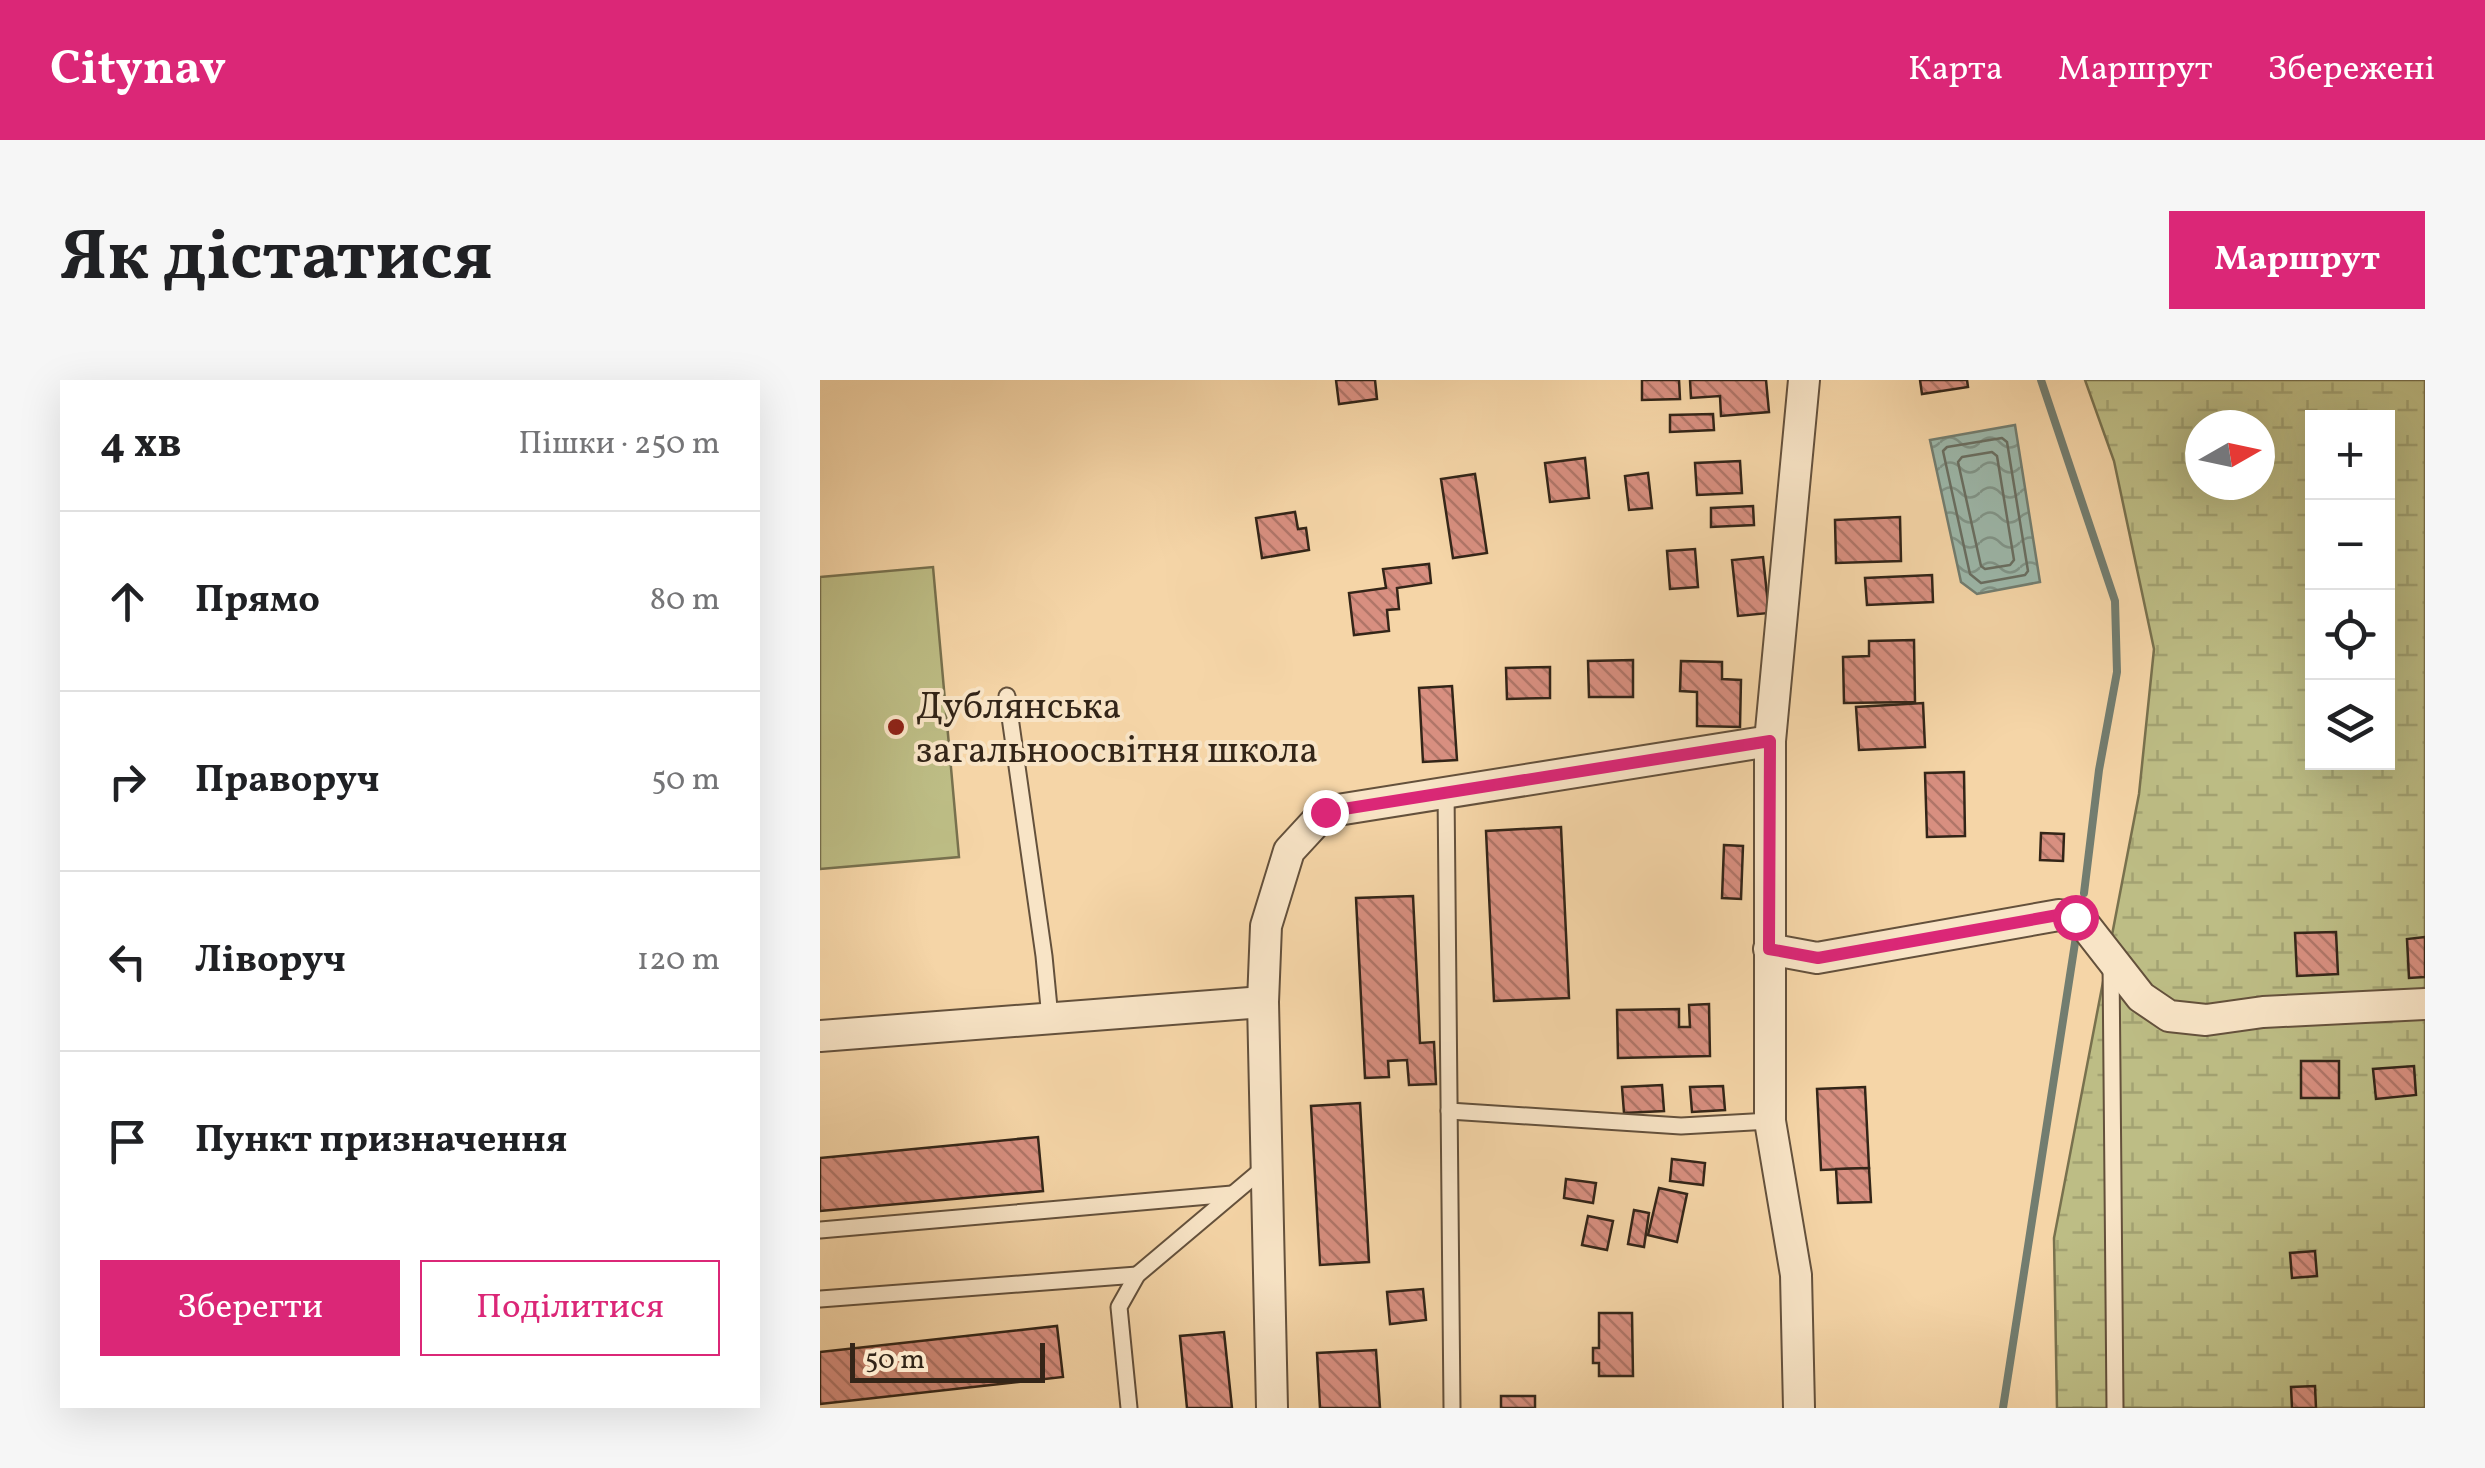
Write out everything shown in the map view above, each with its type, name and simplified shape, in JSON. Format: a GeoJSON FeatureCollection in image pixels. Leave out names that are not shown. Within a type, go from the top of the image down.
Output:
{"type":"FeatureCollection","features":[{"type":"Feature","properties":{"kind":"street"},"geometry":{"type":"LineString","coordinates":[[1798,1408],[1796,1274],[1770,1122],[1770,741],[1804,380]]}},
{"type":"Feature","properties":{"kind":"street"},"geometry":{"type":"LineString","coordinates":[[1272,1408],[1263,1002],[1266,926],[1289,851],[1325,812],[1770,741]]}},
{"type":"Feature","properties":{"kind":"street"},"geometry":{"type":"LineString","coordinates":[[1769,949],[1818,958],[2058,915],[2075,917],[2084,924],[2154,1009],[2187,1020],[2425,1004]]}},
{"type":"Feature","properties":{"kind":"street"},"geometry":{"type":"LineString","coordinates":[[820,1036],[1263,1002]]}},
{"type":"Feature","properties":{"kind":"lane"},"geometry":{"type":"LineString","coordinates":[[1007,696],[1050,1018]]}},
{"type":"Feature","properties":{"kind":"lane"},"geometry":{"type":"LineString","coordinates":[[1446,790],[1452,1407]]}},
{"type":"Feature","properties":{"kind":"lane"},"geometry":{"type":"LineString","coordinates":[[2111,958],[2115,1408]]}},
{"type":"Feature","properties":{"kind":"lane"},"geometry":{"type":"LineString","coordinates":[[1449,1112],[1681,1126],[1770,1122]]}},
{"type":"Feature","properties":{"kind":"lane"},"geometry":{"type":"LineString","coordinates":[[1129,1408],[1119,1306],[1136,1275],[1267,1165]]}},
{"type":"Feature","properties":{"kind":"lane"},"geometry":{"type":"LineString","coordinates":[[820,1230],[1232,1194]]}},
{"type":"Feature","properties":{"kind":"lane"},"geometry":{"type":"LineString","coordinates":[[820,1299],[1136,1275]]}},
{"type":"Feature","properties":{"kind":"green space"},"geometry":{"type":"Polygon","coordinates":[[[2085,380],[2425,380],[2425,1408],[2057,1408],[2054,1238],[2139,794],[2154,649],[2114,461],[2085,380]]]}},
{"type":"Feature","properties":{"kind":"green space"},"geometry":{"type":"Polygon","coordinates":[[[933,567],[959,857],[820,869],[820,577],[933,567]]]}},
{"type":"Feature","properties":{"kind":"water"},"geometry":{"type":"Polygon","coordinates":[[[2015,425],[2040,582],[1977,594],[1961,582],[1930,440],[2015,425]]]}},
{"type":"Feature","properties":{"kind":"building"},"geometry":{"type":"Polygon","coordinates":[[[1336,380],[1375,380],[1377,399],[1339,404],[1336,380]]]}},
{"type":"Feature","properties":{"kind":"building"},"geometry":{"type":"Polygon","coordinates":[[[1642,380],[1679,380],[1680,399],[1642,400],[1642,380]]]}},
{"type":"Feature","properties":{"kind":"building"},"geometry":{"type":"Polygon","coordinates":[[[1690,380],[1766,380],[1769,412],[1721,416],[1720,396],[1691,398],[1690,380]]]}},
{"type":"Feature","properties":{"kind":"building"},"geometry":{"type":"Polygon","coordinates":[[[1920,380],[1967,380],[1968,387],[1922,394],[1920,380]]]}},
{"type":"Feature","properties":{"kind":"building"},"geometry":{"type":"Polygon","coordinates":[[[1713,414],[1714,430],[1670,432],[1670,415],[1713,414]]]}},
{"type":"Feature","properties":{"kind":"building"},"geometry":{"type":"Polygon","coordinates":[[[1585,458],[1589,498],[1550,502],[1545,463],[1585,458]]]}},
{"type":"Feature","properties":{"kind":"building"},"geometry":{"type":"Polygon","coordinates":[[[1740,461],[1742,493],[1697,495],[1695,463],[1740,461]]]}},
{"type":"Feature","properties":{"kind":"building"},"geometry":{"type":"Polygon","coordinates":[[[1648,473],[1652,508],[1629,510],[1625,476],[1648,473]]]}},
{"type":"Feature","properties":{"kind":"building"},"geometry":{"type":"Polygon","coordinates":[[[1475,474],[1487,553],[1453,558],[1441,479],[1475,474]]]}},
{"type":"Feature","properties":{"kind":"building"},"geometry":{"type":"Polygon","coordinates":[[[1753,506],[1754,525],[1711,527],[1711,508],[1753,506]]]}},
{"type":"Feature","properties":{"kind":"building"},"geometry":{"type":"Polygon","coordinates":[[[1295,512],[1298,529],[1306,528],[1309,550],[1262,558],[1256,518],[1295,512]]]}},
{"type":"Feature","properties":{"kind":"building"},"geometry":{"type":"Polygon","coordinates":[[[1900,517],[1901,561],[1836,563],[1835,520],[1900,517]]]}},
{"type":"Feature","properties":{"kind":"building"},"geometry":{"type":"Polygon","coordinates":[[[1695,549],[1698,587],[1670,589],[1667,551],[1695,549]]]}},
{"type":"Feature","properties":{"kind":"building"},"geometry":{"type":"Polygon","coordinates":[[[1763,557],[1769,613],[1738,616],[1732,560],[1763,557]]]}},
{"type":"Feature","properties":{"kind":"building"},"geometry":{"type":"Polygon","coordinates":[[[1429,564],[1431,583],[1397,588],[1399,609],[1387,610],[1389,631],[1354,635],[1349,593],[1386,588],[1383,569],[1429,564]]]}},
{"type":"Feature","properties":{"kind":"building"},"geometry":{"type":"Polygon","coordinates":[[[1932,575],[1933,602],[1867,605],[1865,578],[1932,575]]]}},
{"type":"Feature","properties":{"kind":"building"},"geometry":{"type":"Polygon","coordinates":[[[1914,640],[1915,702],[1844,703],[1843,657],[1869,656],[1869,641],[1914,640]]]}},
{"type":"Feature","properties":{"kind":"building"},"geometry":{"type":"Polygon","coordinates":[[[1633,660],[1633,697],[1589,697],[1588,661],[1633,660]]]}},
{"type":"Feature","properties":{"kind":"building"},"geometry":{"type":"Polygon","coordinates":[[[1681,661],[1722,662],[1722,679],[1741,680],[1740,727],[1697,726],[1697,692],[1680,691],[1681,661]]]}},
{"type":"Feature","properties":{"kind":"building"},"geometry":{"type":"Polygon","coordinates":[[[1550,667],[1550,698],[1507,699],[1506,668],[1550,667]]]}},
{"type":"Feature","properties":{"kind":"building"},"geometry":{"type":"Polygon","coordinates":[[[1452,686],[1457,760],[1423,762],[1419,688],[1452,686]]]}},
{"type":"Feature","properties":{"kind":"building"},"geometry":{"type":"Polygon","coordinates":[[[1923,703],[1925,747],[1859,750],[1856,707],[1923,703]]]}},
{"type":"Feature","properties":{"kind":"building"},"geometry":{"type":"Polygon","coordinates":[[[1964,772],[1965,836],[1927,837],[1925,773],[1964,772]]]}},
{"type":"Feature","properties":{"kind":"building"},"geometry":{"type":"Polygon","coordinates":[[[1561,827],[1569,998],[1494,1001],[1486,831],[1561,827]]]}},
{"type":"Feature","properties":{"kind":"building"},"geometry":{"type":"Polygon","coordinates":[[[2041,833],[2064,834],[2063,861],[2040,860],[2041,833]]]}},
{"type":"Feature","properties":{"kind":"building"},"geometry":{"type":"Polygon","coordinates":[[[1724,845],[1743,846],[1741,899],[1722,898],[1724,845]]]}},
{"type":"Feature","properties":{"kind":"building"},"geometry":{"type":"Polygon","coordinates":[[[1413,896],[1420,1043],[1434,1042],[1436,1084],[1409,1085],[1407,1060],[1388,1061],[1389,1077],[1365,1078],[1356,898],[1413,896]]]}},
{"type":"Feature","properties":{"kind":"building"},"geometry":{"type":"Polygon","coordinates":[[[2336,932],[2338,974],[2297,976],[2295,933],[2336,932]]]}},
{"type":"Feature","properties":{"kind":"building"},"geometry":{"type":"Polygon","coordinates":[[[2425,937],[2425,977],[2409,978],[2407,939],[2425,937]]]}},
{"type":"Feature","properties":{"kind":"building"},"geometry":{"type":"Polygon","coordinates":[[[1709,1004],[1710,1056],[1618,1058],[1617,1010],[1679,1009],[1679,1027],[1690,1027],[1689,1005],[1709,1004]]]}},
{"type":"Feature","properties":{"kind":"building"},"geometry":{"type":"Polygon","coordinates":[[[2301,1061],[2339,1061],[2339,1098],[2301,1098],[2301,1061]]]}},
{"type":"Feature","properties":{"kind":"building"},"geometry":{"type":"Polygon","coordinates":[[[2414,1066],[2416,1095],[2376,1099],[2373,1069],[2414,1066]]]}},
{"type":"Feature","properties":{"kind":"building"},"geometry":{"type":"Polygon","coordinates":[[[1662,1085],[1664,1111],[1624,1113],[1622,1087],[1662,1085]]]}},
{"type":"Feature","properties":{"kind":"building"},"geometry":{"type":"Polygon","coordinates":[[[1723,1086],[1725,1110],[1692,1112],[1690,1087],[1723,1086]]]}},
{"type":"Feature","properties":{"kind":"building"},"geometry":{"type":"Polygon","coordinates":[[[1865,1087],[1869,1168],[1821,1170],[1817,1089],[1865,1087]]]}},
{"type":"Feature","properties":{"kind":"building"},"geometry":{"type":"Polygon","coordinates":[[[1360,1103],[1369,1262],[1320,1265],[1311,1106],[1360,1103]]]}},
{"type":"Feature","properties":{"kind":"building"},"geometry":{"type":"Polygon","coordinates":[[[1038,1137],[1043,1191],[820,1211],[820,1158],[1038,1137]]]}},
{"type":"Feature","properties":{"kind":"building"},"geometry":{"type":"Polygon","coordinates":[[[1672,1159],[1705,1163],[1703,1185],[1670,1181],[1672,1159]]]}},
{"type":"Feature","properties":{"kind":"building"},"geometry":{"type":"Polygon","coordinates":[[[1869,1168],[1871,1202],[1838,1203],[1836,1169],[1869,1168]]]}},
{"type":"Feature","properties":{"kind":"building"},"geometry":{"type":"Polygon","coordinates":[[[1566,1179],[1596,1183],[1593,1203],[1564,1198],[1566,1179]]]}},
{"type":"Feature","properties":{"kind":"building"},"geometry":{"type":"Polygon","coordinates":[[[1659,1188],[1687,1194],[1677,1242],[1648,1235],[1659,1188]]]}},
{"type":"Feature","properties":{"kind":"building"},"geometry":{"type":"Polygon","coordinates":[[[1634,1210],[1649,1213],[1644,1247],[1628,1244],[1634,1210]]]}},
{"type":"Feature","properties":{"kind":"building"},"geometry":{"type":"Polygon","coordinates":[[[1588,1216],[1613,1221],[1607,1250],[1582,1245],[1588,1216]]]}},
{"type":"Feature","properties":{"kind":"building"},"geometry":{"type":"Polygon","coordinates":[[[2315,1251],[2317,1276],[2292,1278],[2290,1253],[2315,1251]]]}},
{"type":"Feature","properties":{"kind":"building"},"geometry":{"type":"Polygon","coordinates":[[[1423,1289],[1426,1320],[1390,1324],[1387,1292],[1423,1289]]]}},
{"type":"Feature","properties":{"kind":"building"},"geometry":{"type":"Polygon","coordinates":[[[1599,1313],[1632,1313],[1633,1376],[1599,1376],[1599,1363],[1593,1363],[1593,1348],[1599,1348],[1599,1313]]]}},
{"type":"Feature","properties":{"kind":"building"},"geometry":{"type":"Polygon","coordinates":[[[1057,1326],[1063,1377],[820,1404],[820,1352],[1057,1326]]]}},
{"type":"Feature","properties":{"kind":"building"},"geometry":{"type":"Polygon","coordinates":[[[1224,1332],[1232,1408],[1187,1408],[1180,1336],[1224,1332]]]}},
{"type":"Feature","properties":{"kind":"building"},"geometry":{"type":"Polygon","coordinates":[[[1376,1350],[1380,1408],[1320,1408],[1317,1353],[1376,1350]]]}},
{"type":"Feature","properties":{"kind":"building"},"geometry":{"type":"Polygon","coordinates":[[[2315,1386],[2316,1408],[2292,1408],[2291,1387],[2315,1386]]]}},
{"type":"Feature","properties":{"kind":"building"},"geometry":{"type":"Polygon","coordinates":[[[1501,1396],[1535,1396],[1535,1408],[1501,1408],[1501,1396]]]}},
{"type":"Feature","properties":{"kind":"waterway"},"geometry":{"type":"LineString","coordinates":[[2041,380],[2115,601],[2117,672],[2099,770],[2084,893]]}},
{"type":"Feature","properties":{"kind":"waterway"},"geometry":{"type":"LineString","coordinates":[[2003,1408],[2077,930]]}},
{"type":"Feature","properties":{"kind":"place","name":"Дублянська загальноосвітня школа"},"geometry":{"type":"Point","coordinates":[896,727]}},
{"type":"Feature","properties":{"kind":"route"},"geometry":{"type":"LineString","coordinates":[[1325,812],[1770,741],[1769,949],[1818,958],[2058,915],[2075,917]]}}]}
